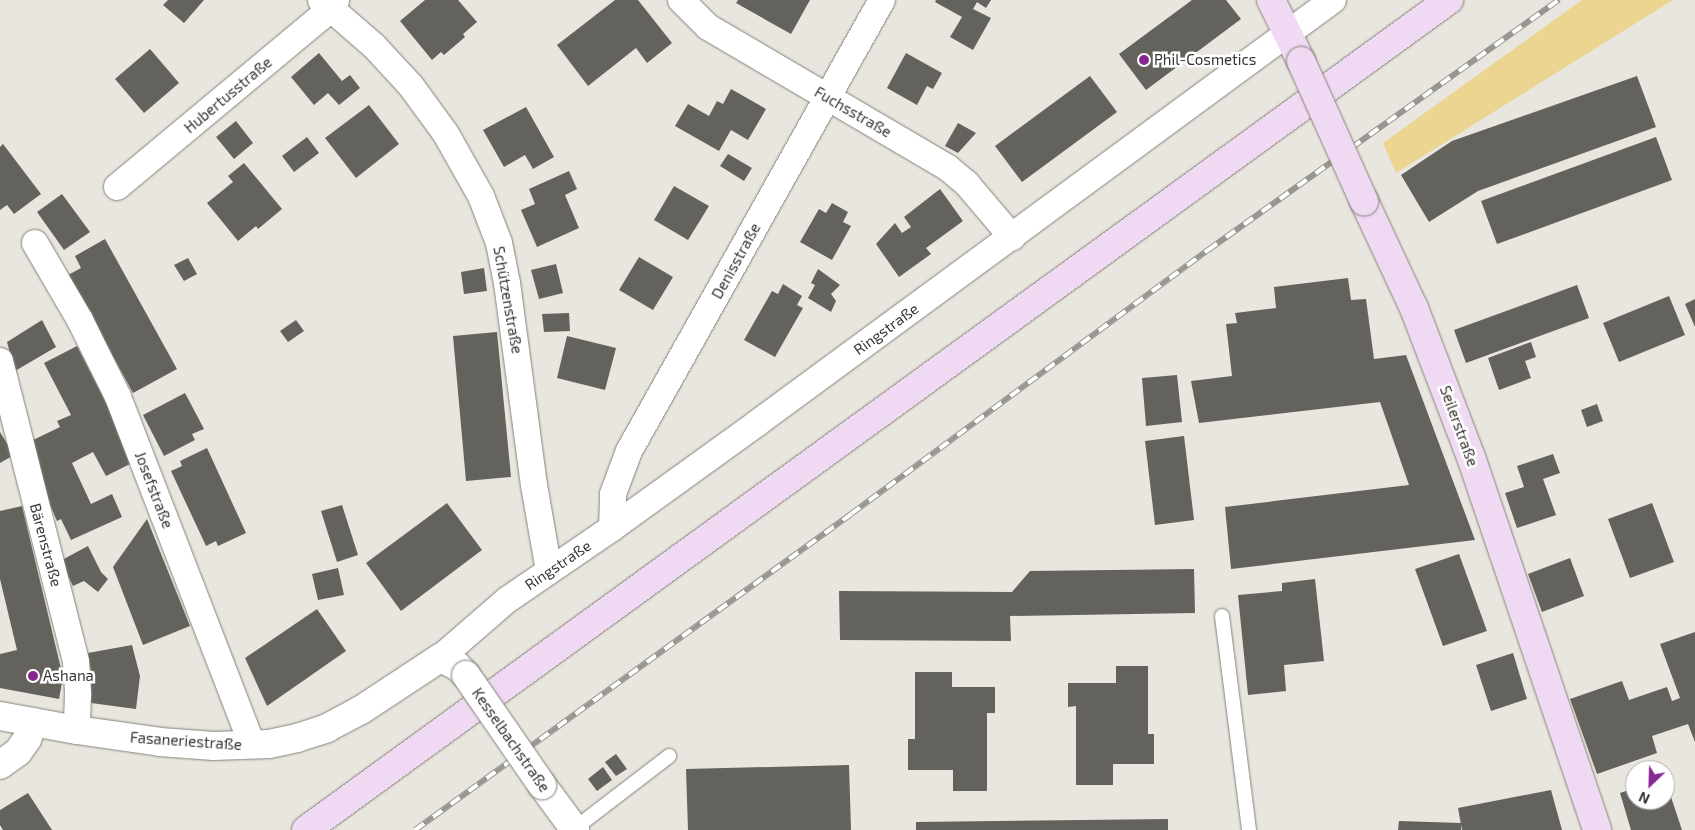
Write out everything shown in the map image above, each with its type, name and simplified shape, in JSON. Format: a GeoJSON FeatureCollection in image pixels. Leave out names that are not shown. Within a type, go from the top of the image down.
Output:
{"type":"FeatureCollection","features":[{"type":"Feature","properties":{"kind":"main road","name":"Seilerstraße"},"geometry":{"type":"LineString","coordinates":[[1271,0],[1301,61],[1414,308],[1471,457],[1598,830]]}},
{"type":"Feature","properties":{"kind":"main road"},"geometry":{"type":"LineString","coordinates":[[306,830],[1449,0]]}},
{"type":"Feature","properties":{"kind":"street","name":"Fuchsstraße"},"geometry":{"type":"LineString","coordinates":[[681,0],[708,26],[948,168],[968,184],[1012,237]]}},
{"type":"Feature","properties":{"kind":"street","name":"Denisstraße"},"geometry":{"type":"LineString","coordinates":[[612,528],[613,494],[629,451],[882,0]]}},
{"type":"Feature","properties":{"kind":"street","name":"Ringstraße"},"geometry":{"type":"LineString","coordinates":[[440,658],[507,600],[612,528],[1012,237],[1332,0]]}},
{"type":"Feature","properties":{"kind":"street","name":"Hubertusstraße"},"geometry":{"type":"LineString","coordinates":[[118,187],[329,2]]}},
{"type":"Feature","properties":{"kind":"street","name":"Schützenstraße"},"geometry":{"type":"LineString","coordinates":[[329,2],[411,86],[446,134],[481,196],[499,243],[508,283],[534,485],[549,571]]}},
{"type":"Feature","properties":{"kind":"street","name":"Josefstraße"},"geometry":{"type":"LineString","coordinates":[[35,243],[80,320],[118,397],[252,745]]}},
{"type":"Feature","properties":{"kind":"street","name":"Bärenstraße"},"geometry":{"type":"LineString","coordinates":[[0,361],[76,662],[78,694],[77,730]]}},
{"type":"Feature","properties":{"kind":"street","name":"Fasaneriestraße"},"geometry":{"type":"LineString","coordinates":[[0,716],[160,742],[214,746],[252,745],[297,738],[327,728],[362,710],[440,658]]}},
{"type":"Feature","properties":{"kind":"street","name":"Kesselbachstraße"},"geometry":{"type":"LineString","coordinates":[[440,658],[457,666],[466,676],[575,830]]}},
{"type":"Feature","properties":{"kind":"street"},"geometry":{"type":"LineString","coordinates":[[0,765],[18,752],[27,739],[34,722]]}},
{"type":"Feature","properties":{"kind":"lane"},"geometry":{"type":"LineString","coordinates":[[1222,616],[1249,830]]}},
{"type":"Feature","properties":{"kind":"lane"},"geometry":{"type":"LineString","coordinates":[[575,830],[669,756]]}},
{"type":"Feature","properties":{"kind":"shaded area"},"geometry":{"type":"Polygon","coordinates":[[[1582,0],[1673,0],[1396,173],[1383,143],[1582,0]]]}},
{"type":"Feature","properties":{"kind":"building"},"geometry":{"type":"Polygon","coordinates":[[[168,0],[204,0],[184,23],[163,5],[168,0]]]}},
{"type":"Feature","properties":{"kind":"building"},"geometry":{"type":"Polygon","coordinates":[[[425,0],[458,0],[477,22],[463,34],[465,37],[444,55],[441,52],[432,60],[400,21],[425,0]]]}},
{"type":"Feature","properties":{"kind":"building"},"geometry":{"type":"Polygon","coordinates":[[[615,0],[638,0],[672,43],[647,63],[636,48],[588,86],[557,45],[615,0]]]}},
{"type":"Feature","properties":{"kind":"building"},"geometry":{"type":"Polygon","coordinates":[[[738,0],[810,0],[791,34],[736,3],[738,0]]]}},
{"type":"Feature","properties":{"kind":"building"},"geometry":{"type":"Polygon","coordinates":[[[936,0],[991,0],[986,8],[977,2],[973,9],[991,18],[973,50],[950,37],[962,17],[935,2],[936,0]]]}},
{"type":"Feature","properties":{"kind":"building"},"geometry":{"type":"Polygon","coordinates":[[[1192,0],[1226,0],[1241,19],[1146,90],[1119,54],[1192,0]]]}},
{"type":"Feature","properties":{"kind":"building"},"geometry":{"type":"Polygon","coordinates":[[[150,49],[179,83],[144,113],[115,79],[150,49]]]}},
{"type":"Feature","properties":{"kind":"building"},"geometry":{"type":"Polygon","coordinates":[[[319,53],[342,81],[350,75],[360,88],[339,105],[328,93],[314,105],[291,77],[319,53]]]}},
{"type":"Feature","properties":{"kind":"building"},"geometry":{"type":"Polygon","coordinates":[[[906,53],[942,73],[933,89],[927,86],[917,105],[887,88],[906,53]]]}},
{"type":"Feature","properties":{"kind":"building"},"geometry":{"type":"Polygon","coordinates":[[[1090,76],[1117,112],[1022,182],[995,146],[1090,76]]]}},
{"type":"Feature","properties":{"kind":"building"},"geometry":{"type":"Polygon","coordinates":[[[1637,76],[1656,127],[1478,191],[1429,222],[1401,175],[1452,141],[1637,76]]]}},
{"type":"Feature","properties":{"kind":"building"},"geometry":{"type":"Polygon","coordinates":[[[731,89],[766,109],[748,140],[731,130],[719,151],[675,126],[688,104],[709,116],[717,101],[723,104],[731,89]]]}},
{"type":"Feature","properties":{"kind":"building"},"geometry":{"type":"Polygon","coordinates":[[[369,105],[399,144],[356,178],[325,138],[369,105]]]}},
{"type":"Feature","properties":{"kind":"building"},"geometry":{"type":"Polygon","coordinates":[[[526,107],[554,157],[533,169],[525,155],[504,167],[483,130],[526,107]]]}},
{"type":"Feature","properties":{"kind":"building"},"geometry":{"type":"Polygon","coordinates":[[[236,121],[253,143],[234,159],[216,137],[236,121]]]}},
{"type":"Feature","properties":{"kind":"building"},"geometry":{"type":"Polygon","coordinates":[[[958,123],[976,133],[958,153],[945,146],[958,123]]]}},
{"type":"Feature","properties":{"kind":"building"},"geometry":{"type":"Polygon","coordinates":[[[307,137],[319,153],[294,172],[282,156],[307,137]]]}},
{"type":"Feature","properties":{"kind":"building"},"geometry":{"type":"Polygon","coordinates":[[[1656,137],[1672,180],[1497,244],[1481,201],[1656,137]]]}},
{"type":"Feature","properties":{"kind":"building"},"geometry":{"type":"Polygon","coordinates":[[[3,144],[41,194],[14,214],[7,205],[0,210],[0,147],[3,144]]]}},
{"type":"Feature","properties":{"kind":"building"},"geometry":{"type":"Polygon","coordinates":[[[728,154],[752,168],[744,181],[720,166],[728,154]]]}},
{"type":"Feature","properties":{"kind":"building"},"geometry":{"type":"Polygon","coordinates":[[[244,163],[282,209],[258,229],[256,226],[238,241],[207,203],[233,182],[228,176],[244,163]]]}},
{"type":"Feature","properties":{"kind":"building"},"geometry":{"type":"Polygon","coordinates":[[[569,171],[577,189],[565,195],[579,228],[537,247],[521,210],[535,204],[529,189],[569,171]]]}},
{"type":"Feature","properties":{"kind":"building"},"geometry":{"type":"Polygon","coordinates":[[[674,186],[709,206],[688,240],[654,220],[674,186]]]}},
{"type":"Feature","properties":{"kind":"building"},"geometry":{"type":"Polygon","coordinates":[[[940,189],[963,221],[926,248],[931,254],[899,277],[876,244],[895,223],[902,233],[911,227],[904,217],[940,189]]]}},
{"type":"Feature","properties":{"kind":"building"},"geometry":{"type":"Polygon","coordinates":[[[62,194],[90,232],[64,250],[37,212],[62,194]]]}},
{"type":"Feature","properties":{"kind":"building"},"geometry":{"type":"Polygon","coordinates":[[[832,203],[848,212],[843,222],[851,226],[832,260],[800,242],[819,209],[826,213],[832,203]]]}},
{"type":"Feature","properties":{"kind":"building"},"geometry":{"type":"Polygon","coordinates":[[[105,239],[177,369],[133,393],[68,275],[81,268],[75,256],[105,239]]]}},
{"type":"Feature","properties":{"kind":"building"},"geometry":{"type":"Polygon","coordinates":[[[639,257],[673,277],[653,310],[619,290],[639,257]]]}},
{"type":"Feature","properties":{"kind":"building"},"geometry":{"type":"Polygon","coordinates":[[[188,258],[197,274],[184,281],[174,265],[188,258]]]}},
{"type":"Feature","properties":{"kind":"building"},"geometry":{"type":"Polygon","coordinates":[[[556,264],[563,293],[539,299],[531,270],[556,264]]]}},
{"type":"Feature","properties":{"kind":"building"},"geometry":{"type":"Polygon","coordinates":[[[484,268],[487,291],[464,294],[461,272],[484,268]]]}},
{"type":"Feature","properties":{"kind":"building"},"geometry":{"type":"Polygon","coordinates":[[[818,269],[840,285],[831,294],[836,301],[831,312],[808,298],[815,285],[811,283],[818,269]]]}},
{"type":"Feature","properties":{"kind":"building"},"geometry":{"type":"Polygon","coordinates":[[[1348,278],[1351,300],[1366,299],[1374,359],[1406,355],[1475,540],[1231,569],[1225,507],[1409,485],[1380,402],[1199,423],[1191,381],[1232,376],[1226,324],[1237,323],[1235,313],[1276,308],[1274,287],[1348,278]]]}},
{"type":"Feature","properties":{"kind":"building"},"geometry":{"type":"Polygon","coordinates":[[[783,284],[802,296],[797,305],[803,308],[775,357],[744,340],[772,291],[778,294],[783,284]]]}},
{"type":"Feature","properties":{"kind":"building"},"geometry":{"type":"Polygon","coordinates":[[[1577,285],[1589,318],[1466,363],[1454,330],[1577,285]]]}},
{"type":"Feature","properties":{"kind":"building"},"geometry":{"type":"Polygon","coordinates":[[[1669,296],[1685,335],[1619,362],[1603,323],[1669,296]]]}},
{"type":"Feature","properties":{"kind":"building"},"geometry":{"type":"Polygon","coordinates":[[[1695,299],[1695,327],[1685,304],[1695,299]]]}},
{"type":"Feature","properties":{"kind":"building"},"geometry":{"type":"Polygon","coordinates":[[[569,313],[570,331],[544,332],[542,314],[569,313]]]}},
{"type":"Feature","properties":{"kind":"building"},"geometry":{"type":"Polygon","coordinates":[[[42,320],[56,347],[15,371],[7,342],[42,320]]]}},
{"type":"Feature","properties":{"kind":"building"},"geometry":{"type":"Polygon","coordinates":[[[296,320],[304,331],[288,342],[280,331],[296,320]]]}},
{"type":"Feature","properties":{"kind":"building"},"geometry":{"type":"Polygon","coordinates":[[[497,332],[511,477],[466,481],[453,336],[497,332]]]}},
{"type":"Feature","properties":{"kind":"building"},"geometry":{"type":"Polygon","coordinates":[[[567,336],[616,348],[605,390],[557,378],[567,336]]]}},
{"type":"Feature","properties":{"kind":"building"},"geometry":{"type":"Polygon","coordinates":[[[1531,342],[1536,357],[1525,361],[1531,378],[1499,390],[1488,358],[1531,342]]]}},
{"type":"Feature","properties":{"kind":"building"},"geometry":{"type":"Polygon","coordinates":[[[77,346],[136,461],[106,476],[93,452],[72,463],[91,504],[112,494],[122,517],[71,540],[61,519],[57,521],[40,482],[29,442],[60,427],[57,421],[71,415],[44,363],[77,346]]]}},
{"type":"Feature","properties":{"kind":"building"},"geometry":{"type":"Polygon","coordinates":[[[1177,375],[1182,422],[1146,426],[1142,378],[1177,375]]]}},
{"type":"Feature","properties":{"kind":"building"},"geometry":{"type":"Polygon","coordinates":[[[185,393],[204,429],[192,434],[195,440],[164,456],[143,415],[185,393]]]}},
{"type":"Feature","properties":{"kind":"building"},"geometry":{"type":"Polygon","coordinates":[[[1597,404],[1603,421],[1587,427],[1581,410],[1597,404]]]}},
{"type":"Feature","properties":{"kind":"building"},"geometry":{"type":"Polygon","coordinates":[[[0,432],[14,455],[0,463],[0,432]]]}},
{"type":"Feature","properties":{"kind":"building"},"geometry":{"type":"Polygon","coordinates":[[[1184,436],[1194,520],[1155,525],[1145,441],[1184,436]]]}},
{"type":"Feature","properties":{"kind":"building"},"geometry":{"type":"Polygon","coordinates":[[[207,448],[246,533],[218,546],[216,541],[206,546],[171,471],[182,466],[180,461],[207,448]]]}},
{"type":"Feature","properties":{"kind":"building"},"geometry":{"type":"Polygon","coordinates":[[[1553,454],[1560,473],[1543,479],[1556,515],[1517,528],[1505,493],[1524,487],[1517,466],[1553,454]]]}},
{"type":"Feature","properties":{"kind":"building"},"geometry":{"type":"Polygon","coordinates":[[[447,503],[482,550],[401,611],[366,563],[447,503]]]}},
{"type":"Feature","properties":{"kind":"building"},"geometry":{"type":"Polygon","coordinates":[[[1652,503],[1674,562],[1630,578],[1608,519],[1652,503]]]}},
{"type":"Feature","properties":{"kind":"building"},"geometry":{"type":"Polygon","coordinates":[[[342,505],[358,555],[337,562],[321,511],[342,505]]]}},
{"type":"Feature","properties":{"kind":"building"},"geometry":{"type":"Polygon","coordinates":[[[22,506],[63,677],[59,699],[0,688],[0,654],[17,650],[0,579],[0,511],[22,506]]]}},
{"type":"Feature","properties":{"kind":"building"},"geometry":{"type":"Polygon","coordinates":[[[147,519],[190,626],[143,645],[113,567],[147,519]]]}},
{"type":"Feature","properties":{"kind":"building"},"geometry":{"type":"Polygon","coordinates":[[[88,546],[101,572],[108,579],[98,592],[84,581],[73,586],[60,561],[88,546]]]}},
{"type":"Feature","properties":{"kind":"building"},"geometry":{"type":"Polygon","coordinates":[[[1459,554],[1487,631],[1443,646],[1415,569],[1459,554]]]}},
{"type":"Feature","properties":{"kind":"building"},"geometry":{"type":"Polygon","coordinates":[[[1570,558],[1584,596],[1542,612],[1528,574],[1570,558]]]}},
{"type":"Feature","properties":{"kind":"building"},"geometry":{"type":"Polygon","coordinates":[[[338,568],[344,595],[318,600],[312,574],[338,568]]]}},
{"type":"Feature","properties":{"kind":"building"},"geometry":{"type":"Polygon","coordinates":[[[1194,569],[1195,613],[1010,616],[1011,641],[840,640],[839,591],[1012,592],[1030,571],[1194,569]]]}},
{"type":"Feature","properties":{"kind":"building"},"geometry":{"type":"Polygon","coordinates":[[[1315,579],[1324,661],[1284,665],[1286,691],[1248,695],[1238,595],[1282,591],[1282,583],[1315,579]]]}},
{"type":"Feature","properties":{"kind":"building"},"geometry":{"type":"Polygon","coordinates":[[[317,609],[346,651],[267,706],[245,658],[317,609]]]}},
{"type":"Feature","properties":{"kind":"building"},"geometry":{"type":"Polygon","coordinates":[[[1695,632],[1695,742],[1688,724],[1652,736],[1657,753],[1637,760],[1625,760],[1625,764],[1597,774],[1570,699],[1622,681],[1629,700],[1667,687],[1672,701],[1680,698],[1660,644],[1695,632]]]}},
{"type":"Feature","properties":{"kind":"building"},"geometry":{"type":"Polygon","coordinates":[[[132,645],[140,676],[136,709],[91,703],[91,672],[88,653],[132,645]]]}},
{"type":"Feature","properties":{"kind":"building"},"geometry":{"type":"Polygon","coordinates":[[[1513,653],[1527,699],[1491,711],[1476,665],[1513,653]]]}},
{"type":"Feature","properties":{"kind":"building"},"geometry":{"type":"Polygon","coordinates":[[[1116,666],[1148,666],[1148,734],[1154,734],[1154,764],[1113,764],[1113,785],[1076,785],[1076,706],[1068,707],[1068,683],[1116,683],[1116,666]]]}},
{"type":"Feature","properties":{"kind":"building"},"geometry":{"type":"Polygon","coordinates":[[[915,672],[952,672],[952,687],[995,687],[995,713],[987,713],[987,791],[953,791],[953,770],[908,770],[908,739],[915,739],[915,672]]]}},
{"type":"Feature","properties":{"kind":"building"},"geometry":{"type":"Polygon","coordinates":[[[616,754],[627,769],[616,776],[605,762],[616,754]]]}},
{"type":"Feature","properties":{"kind":"building"},"geometry":{"type":"Polygon","coordinates":[[[849,765],[851,830],[688,830],[686,769],[849,765]]]}},
{"type":"Feature","properties":{"kind":"building"},"geometry":{"type":"Polygon","coordinates":[[[603,767],[612,780],[597,791],[588,779],[603,767]]]}},
{"type":"Feature","properties":{"kind":"building"},"geometry":{"type":"Polygon","coordinates":[[[1551,790],[1562,830],[1462,830],[1458,808],[1551,790]]]}},
{"type":"Feature","properties":{"kind":"building"},"geometry":{"type":"Polygon","coordinates":[[[1625,791],[1625,810],[1620,793],[1625,791]]]}},
{"type":"Feature","properties":{"kind":"building"},"geometry":{"type":"Polygon","coordinates":[[[28,793],[52,830],[3,830],[0,825],[0,810],[28,793]]]}},
{"type":"Feature","properties":{"kind":"building"},"geometry":{"type":"Polygon","coordinates":[[[1675,809],[1682,830],[1631,830],[1625,810],[1675,809]]]}},
{"type":"Feature","properties":{"kind":"building"},"geometry":{"type":"Polygon","coordinates":[[[1168,819],[1168,830],[916,830],[916,822],[1168,819]]]}},
{"type":"Feature","properties":{"kind":"building"},"geometry":{"type":"Polygon","coordinates":[[[1399,821],[1461,823],[1461,830],[1398,830],[1399,821]]]}},
{"type":"Feature","properties":{"kind":"railway"},"geometry":{"type":"LineString","coordinates":[[415,830],[851,514],[1208,250],[1559,0]]}},
{"type":"Feature","properties":{"kind":"place","name":"Phil-Cosmetics"},"geometry":{"type":"Point","coordinates":[1144,60]}},
{"type":"Feature","properties":{"kind":"place","name":"Ashana"},"geometry":{"type":"Point","coordinates":[33,676]}}]}
